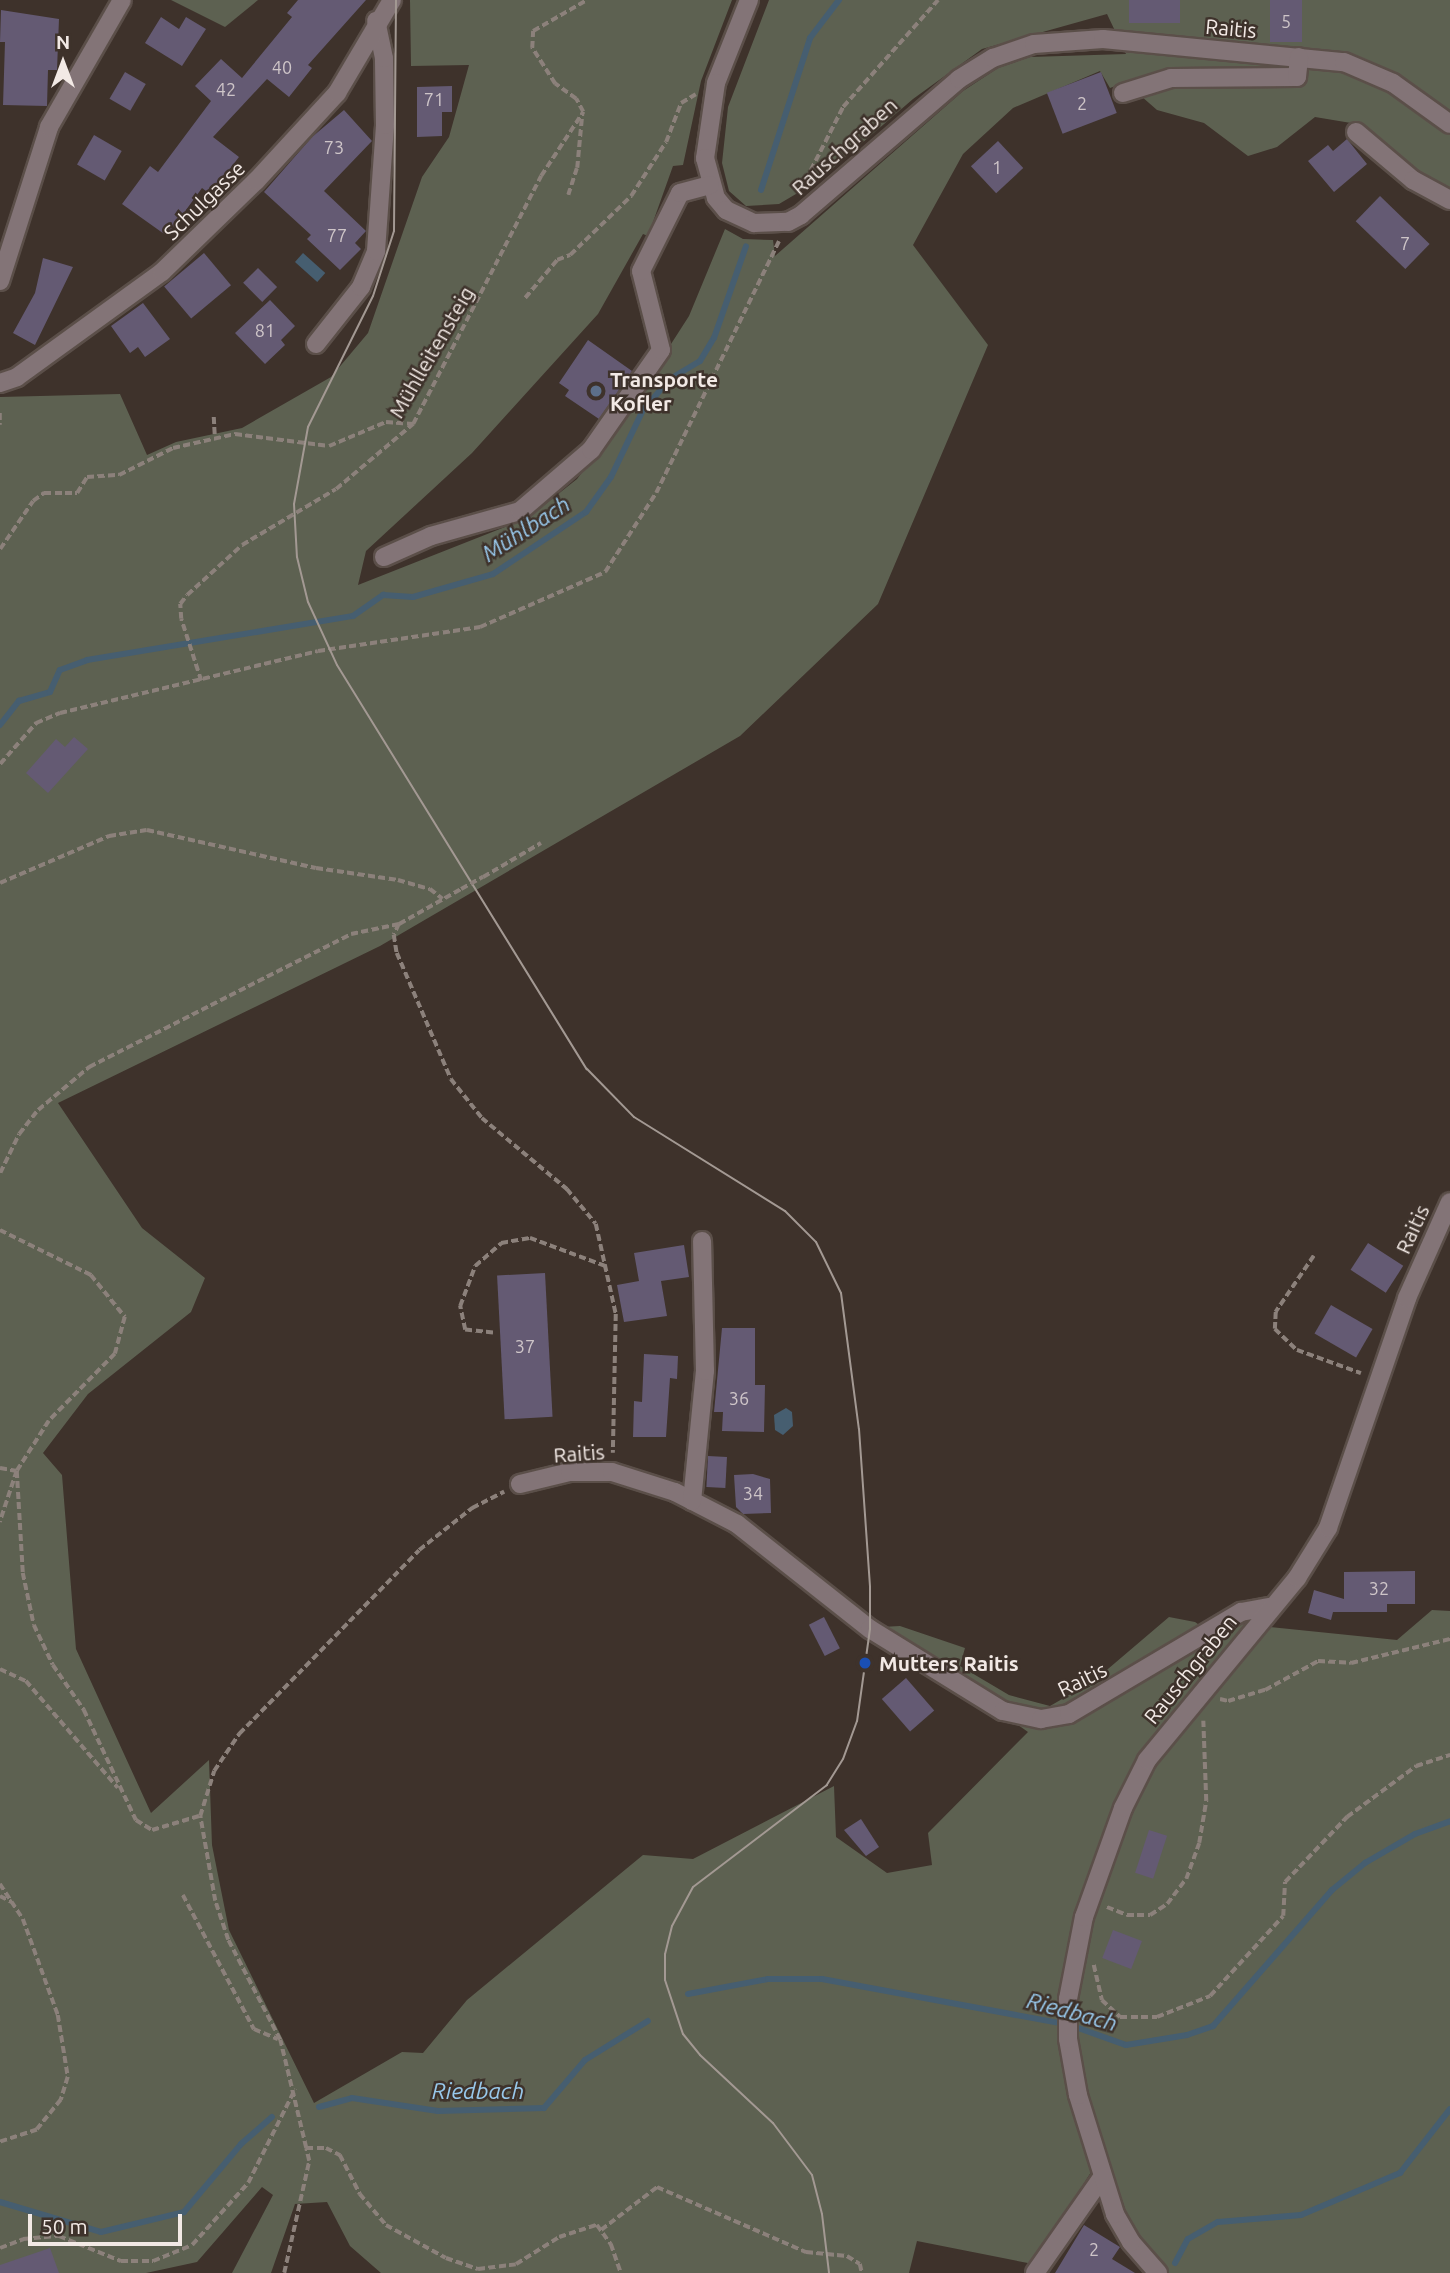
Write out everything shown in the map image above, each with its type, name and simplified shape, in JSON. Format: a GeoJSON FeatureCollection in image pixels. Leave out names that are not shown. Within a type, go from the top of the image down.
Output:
{"type":"FeatureCollection","features":[{"type":"Feature","properties":{"kind":"street"},"geometry":{"type":"LineString","coordinates":[[0,281],[49,127],[122,0]]}},
{"type":"Feature","properties":{"kind":"street","name":"Schulgasse"},"geometry":{"type":"LineString","coordinates":[[0,383],[17,377],[143,286],[190,245],[337,93],[376,21],[392,0]]}},
{"type":"Feature","properties":{"kind":"street"},"geometry":{"type":"LineString","coordinates":[[384,557],[431,536],[520,511],[591,450],[661,350],[641,271],[680,193],[710,185],[705,158],[716,83],[749,0]]}},
{"type":"Feature","properties":{"kind":"street"},"geometry":{"type":"LineString","coordinates":[[316,344],[361,288],[376,251],[385,111],[384,58],[376,21]]}},
{"type":"Feature","properties":{"kind":"street","name":"Raitis"},"geometry":{"type":"LineString","coordinates":[[993,58],[1034,44],[1103,39],[1299,57],[1367,69],[1414,96],[1450,124]]}},
{"type":"Feature","properties":{"kind":"street"},"geometry":{"type":"LineString","coordinates":[[1123,93],[1171,78],[1297,77],[1299,57]]}},
{"type":"Feature","properties":{"kind":"street","name":"Rauschgraben"},"geometry":{"type":"LineString","coordinates":[[710,185],[726,209],[739,217],[754,222],[788,222],[909,118],[993,58]]}},
{"type":"Feature","properties":{"kind":"street"},"geometry":{"type":"LineString","coordinates":[[1356,132],[1413,180],[1450,200]]}},
{"type":"Feature","properties":{"kind":"street","name":"Raitis"},"geometry":{"type":"LineString","coordinates":[[520,1484],[570,1472],[612,1472],[692,1501],[771,1548],[870,1629],[1003,1711],[1041,1719],[1069,1714],[1241,1612],[1270,1607],[1310,1561],[1328,1528],[1410,1290],[1450,1202]]}},
{"type":"Feature","properties":{"kind":"street"},"geometry":{"type":"LineString","coordinates":[[692,1501],[705,1371],[702,1241]]}},
{"type":"Feature","properties":{"kind":"street","name":"Rauschgraben"},"geometry":{"type":"LineString","coordinates":[[1158,2273],[1120,2224],[1102,2176],[1078,2095],[1068,2026],[1072,1964],[1090,1898],[1123,1808],[1147,1760],[1270,1607]]}},
{"type":"Feature","properties":{"kind":"street"},"geometry":{"type":"LineString","coordinates":[[1035,2273],[1102,2176]]}},
{"type":"Feature","properties":{"kind":"path"},"geometry":{"type":"LineString","coordinates":[[568,195],[577,168],[583,112],[576,99],[555,84],[532,48],[533,31],[587,0]]}},
{"type":"Feature","properties":{"kind":"path"},"geometry":{"type":"LineString","coordinates":[[0,764],[36,723],[60,713],[318,651],[480,627],[606,572],[656,493],[788,222],[812,162],[843,107],[938,0]]}},
{"type":"Feature","properties":{"kind":"path"},"geometry":{"type":"LineString","coordinates":[[525,298],[557,260],[570,255],[631,196],[666,142],[681,103],[716,83]]}},
{"type":"Feature","properties":{"kind":"path","name":"Mühlleitensteig"},"geometry":{"type":"LineString","coordinates":[[201,681],[191,657],[180,604],[209,571],[242,545],[336,489],[413,424],[541,176],[583,112]]}},
{"type":"Feature","properties":{"kind":"path"},"geometry":{"type":"LineString","coordinates":[[0,413],[0,425]]}},
{"type":"Feature","properties":{"kind":"path"},"geometry":{"type":"LineString","coordinates":[[214,417],[215,437]]}},
{"type":"Feature","properties":{"kind":"path"},"geometry":{"type":"LineString","coordinates":[[0,549],[33,501],[44,493],[76,493],[87,477],[119,475],[173,448],[235,433],[329,446],[386,422],[413,424]]}},
{"type":"Feature","properties":{"kind":"path"},"geometry":{"type":"LineString","coordinates":[[0,883],[109,836],[147,830],[316,868],[398,880],[430,889],[443,899]]}},
{"type":"Feature","properties":{"kind":"path"},"geometry":{"type":"LineString","coordinates":[[0,1173],[19,1134],[61,1087],[125,1045],[351,934],[399,924],[541,843]]}},
{"type":"Feature","properties":{"kind":"path"},"geometry":{"type":"LineString","coordinates":[[399,924],[394,935],[397,953],[451,1079],[482,1118],[582,1204],[596,1224],[608,1267],[618,1339],[612,1472]]}},
{"type":"Feature","properties":{"kind":"path"},"geometry":{"type":"LineString","coordinates":[[0,1230],[90,1275],[125,1317],[115,1354],[49,1421],[17,1471],[0,1522]]}},
{"type":"Feature","properties":{"kind":"path"},"geometry":{"type":"LineString","coordinates":[[493,1333],[465,1330],[460,1306],[475,1266],[501,1243],[530,1238],[608,1267]]}},
{"type":"Feature","properties":{"kind":"path"},"geometry":{"type":"LineString","coordinates":[[1314,1256],[1276,1312],[1275,1329],[1297,1350],[1379,1379]]}},
{"type":"Feature","properties":{"kind":"path"},"geometry":{"type":"LineString","coordinates":[[0,1468],[17,1471]]}},
{"type":"Feature","properties":{"kind":"path"},"geometry":{"type":"LineString","coordinates":[[17,1471],[23,1573],[34,1625],[53,1665],[85,1710],[136,1820],[152,1830],[200,1816]]}},
{"type":"Feature","properties":{"kind":"path"},"geometry":{"type":"LineString","coordinates":[[284,2273],[309,2161],[295,2088],[280,2040],[228,1940],[215,1901],[200,1816],[214,1772],[239,1734],[419,1550],[471,1508],[520,1484]]}},
{"type":"Feature","properties":{"kind":"path"},"geometry":{"type":"LineString","coordinates":[[1090,1898],[1121,1913],[1142,1917],[1167,1904],[1186,1879],[1199,1843],[1208,1777],[1206,1733],[1198,1696],[1228,1701],[1265,1690],[1318,1661],[1351,1663],[1450,1639]]}},
{"type":"Feature","properties":{"kind":"path"},"geometry":{"type":"LineString","coordinates":[[0,1670],[26,1681],[121,1792]]}},
{"type":"Feature","properties":{"kind":"path"},"geometry":{"type":"LineString","coordinates":[[1092,1953],[1102,2000],[1120,2017],[1157,2017],[1210,1996],[1283,1916],[1285,1882],[1347,1817],[1416,1766],[1450,1755]]}},
{"type":"Feature","properties":{"kind":"path"},"geometry":{"type":"LineString","coordinates":[[0,1884],[14,1902],[58,2015],[68,2077],[61,2101],[37,2130],[0,2142]]}},
{"type":"Feature","properties":{"kind":"path"},"geometry":{"type":"LineString","coordinates":[[183,1895],[254,2029],[280,2040]]}},
{"type":"Feature","properties":{"kind":"path"},"geometry":{"type":"LineString","coordinates":[[0,1896],[14,1902]]}},
{"type":"Feature","properties":{"kind":"path"},"geometry":{"type":"LineString","coordinates":[[0,2248],[23,2239],[59,2236],[121,2261],[153,2261],[192,2245],[248,2183],[295,2088]]}},
{"type":"Feature","properties":{"kind":"path"},"geometry":{"type":"LineString","coordinates":[[306,2148],[326,2148],[340,2155],[360,2194],[386,2225],[413,2244],[478,2269],[516,2264],[559,2237],[597,2225],[621,2273]]}},
{"type":"Feature","properties":{"kind":"path"},"geometry":{"type":"LineString","coordinates":[[601,2230],[657,2187],[806,2252],[847,2256],[860,2264],[862,2273]]}},
{"type":"Feature","properties":{"kind":"green space"},"geometry":{"type":"Polygon","coordinates":[[[171,0],[258,0],[225,27],[171,0]]]}},
{"type":"Feature","properties":{"kind":"green space"},"geometry":{"type":"Polygon","coordinates":[[[410,0],[732,0],[701,81],[683,165],[673,166],[648,236],[643,234],[598,314],[472,453],[366,551],[358,585],[528,518],[577,479],[626,414],[689,316],[725,229],[743,239],[773,240],[775,256],[963,91],[998,68],[1030,57],[1126,54],[1107,14],[982,49],[913,99],[818,181],[779,204],[746,206],[729,191],[722,163],[728,107],[769,0],[1450,0],[1450,193],[1429,185],[1351,123],[1315,117],[1277,147],[1248,156],[1204,123],[1157,110],[1141,96],[1137,78],[1110,88],[1100,71],[1013,108],[963,154],[913,245],[988,345],[878,604],[740,736],[380,946],[58,1103],[142,1228],[205,1278],[191,1312],[88,1394],[43,1453],[62,1475],[76,1649],[151,1813],[209,1760],[212,1845],[229,1930],[314,2103],[402,2052],[423,2053],[467,2000],[643,1855],[693,1859],[834,1786],[836,1837],[887,1873],[932,1865],[928,1833],[1028,1732],[881,1627],[900,1626],[965,1648],[960,1666],[1009,1695],[1050,1706],[1095,1680],[1169,1617],[1195,1622],[1217,1637],[1242,1624],[1397,1640],[1432,1610],[1450,1611],[1450,2273],[1147,2273],[1105,2150],[1033,2264],[917,2241],[909,2273],[381,2273],[350,2246],[327,2202],[295,2204],[271,2273],[232,2273],[273,2195],[262,2187],[197,2262],[146,2273],[0,2273],[0,397],[120,394],[147,455],[176,442],[242,428],[331,377],[368,333],[422,177],[449,137],[469,65],[411,66],[410,0]]]}},
{"type":"Feature","properties":{"kind":"water"},"geometry":{"type":"Polygon","coordinates":[[[303,253],[325,273],[317,282],[295,262],[303,253]]]}},
{"type":"Feature","properties":{"kind":"water"},"geometry":{"type":"Polygon","coordinates":[[[786,1408],[792,1412],[793,1426],[783,1435],[775,1430],[774,1415],[786,1408]]]}},
{"type":"Feature","properties":{"kind":"building"},"geometry":{"type":"Polygon","coordinates":[[[298,0],[366,0],[308,65],[312,68],[289,97],[267,79],[213,137],[239,157],[210,194],[202,188],[167,236],[122,204],[150,166],[158,172],[211,101],[195,86],[221,59],[242,78],[292,17],[287,13],[298,0]]]}},
{"type":"Feature","properties":{"kind":"building"},"geometry":{"type":"Polygon","coordinates":[[[1129,0],[1180,0],[1180,23],[1129,23],[1129,0]]]}},
{"type":"Feature","properties":{"kind":"building"},"geometry":{"type":"Polygon","coordinates":[[[1270,0],[1302,0],[1302,42],[1270,42],[1270,0]]]}},
{"type":"Feature","properties":{"kind":"building"},"geometry":{"type":"Polygon","coordinates":[[[1,10],[59,19],[57,70],[48,70],[47,106],[3,105],[5,42],[0,42],[1,10]]]}},
{"type":"Feature","properties":{"kind":"building"},"geometry":{"type":"Polygon","coordinates":[[[161,17],[179,29],[186,17],[206,29],[182,66],[145,43],[161,17]]]}},
{"type":"Feature","properties":{"kind":"building"},"geometry":{"type":"Polygon","coordinates":[[[125,72],[146,84],[130,111],[110,99],[125,72]]]}},
{"type":"Feature","properties":{"kind":"building"},"geometry":{"type":"Polygon","coordinates":[[[1101,72],[1117,113],[1063,134],[1047,93],[1101,72]]]}},
{"type":"Feature","properties":{"kind":"building"},"geometry":{"type":"Polygon","coordinates":[[[452,86],[452,112],[442,112],[442,136],[417,137],[417,87],[452,86]]]}},
{"type":"Feature","properties":{"kind":"building"},"geometry":{"type":"Polygon","coordinates":[[[344,110],[372,141],[324,191],[366,231],[355,243],[361,249],[340,270],[307,239],[311,235],[264,192],[312,137],[344,110]]]}},
{"type":"Feature","properties":{"kind":"building"},"geometry":{"type":"Polygon","coordinates":[[[94,135],[122,151],[105,180],[77,164],[94,135]]]}},
{"type":"Feature","properties":{"kind":"building"},"geometry":{"type":"Polygon","coordinates":[[[1347,139],[1367,164],[1334,192],[1308,161],[1328,145],[1333,151],[1347,139]]]}},
{"type":"Feature","properties":{"kind":"building"},"geometry":{"type":"Polygon","coordinates":[[[998,141],[1023,168],[996,193],[971,166],[998,141]]]}},
{"type":"Feature","properties":{"kind":"building"},"geometry":{"type":"Polygon","coordinates":[[[1380,196],[1430,244],[1405,269],[1356,221],[1380,196]]]}},
{"type":"Feature","properties":{"kind":"building"},"geometry":{"type":"Polygon","coordinates":[[[204,253],[231,285],[191,319],[164,286],[204,253]]]}},
{"type":"Feature","properties":{"kind":"building"},"geometry":{"type":"Polygon","coordinates":[[[43,258],[73,267],[35,345],[13,333],[35,293],[43,258]]]}},
{"type":"Feature","properties":{"kind":"building"},"geometry":{"type":"Polygon","coordinates":[[[258,268],[277,287],[262,302],[243,283],[258,268]]]}},
{"type":"Feature","properties":{"kind":"building"},"geometry":{"type":"Polygon","coordinates":[[[270,300],[295,326],[281,340],[285,345],[265,364],[235,333],[270,300]]]}},
{"type":"Feature","properties":{"kind":"building"},"geometry":{"type":"Polygon","coordinates":[[[143,303],[170,339],[145,357],[138,347],[130,353],[111,326],[143,303]]]}},
{"type":"Feature","properties":{"kind":"building"},"geometry":{"type":"Polygon","coordinates":[[[588,340],[632,371],[599,419],[565,396],[569,390],[559,383],[588,340]]]}},
{"type":"Feature","properties":{"kind":"building"},"geometry":{"type":"Polygon","coordinates":[[[74,737],[88,749],[48,793],[26,773],[56,739],[65,747],[74,737]]]}},
{"type":"Feature","properties":{"kind":"building"},"geometry":{"type":"Polygon","coordinates":[[[1368,1243],[1403,1266],[1386,1293],[1351,1270],[1368,1243]]]}},
{"type":"Feature","properties":{"kind":"building"},"geometry":{"type":"Polygon","coordinates":[[[684,1245],[689,1277],[661,1281],[667,1316],[624,1322],[617,1285],[639,1281],[634,1253],[684,1245]]]}},
{"type":"Feature","properties":{"kind":"building"},"geometry":{"type":"Polygon","coordinates":[[[545,1273],[553,1417],[505,1419],[497,1276],[545,1273]]]}},
{"type":"Feature","properties":{"kind":"building"},"geometry":{"type":"Polygon","coordinates":[[[1331,1305],[1373,1329],[1356,1358],[1314,1334],[1331,1305]]]}},
{"type":"Feature","properties":{"kind":"building"},"geometry":{"type":"Polygon","coordinates":[[[722,1328],[755,1328],[755,1385],[765,1385],[764,1432],[722,1431],[723,1412],[714,1412],[722,1328]]]}},
{"type":"Feature","properties":{"kind":"building"},"geometry":{"type":"Polygon","coordinates":[[[644,1354],[678,1356],[677,1379],[670,1378],[666,1437],[633,1437],[634,1401],[642,1402],[644,1354]]]}},
{"type":"Feature","properties":{"kind":"building"},"geometry":{"type":"Polygon","coordinates":[[[708,1456],[727,1457],[725,1488],[706,1487],[708,1456]]]}},
{"type":"Feature","properties":{"kind":"building"},"geometry":{"type":"Polygon","coordinates":[[[753,1474],[770,1479],[771,1513],[743,1514],[736,1507],[734,1475],[753,1474]]]}},
{"type":"Feature","properties":{"kind":"building"},"geometry":{"type":"Polygon","coordinates":[[[1415,1571],[1415,1604],[1387,1604],[1387,1612],[1333,1612],[1331,1620],[1308,1613],[1314,1590],[1344,1599],[1344,1572],[1415,1571]]]}},
{"type":"Feature","properties":{"kind":"building"},"geometry":{"type":"Polygon","coordinates":[[[824,1617],[840,1648],[825,1656],[809,1625],[824,1617]]]}},
{"type":"Feature","properties":{"kind":"building"},"geometry":{"type":"Polygon","coordinates":[[[906,1678],[934,1710],[910,1731],[882,1699],[906,1678]]]}},
{"type":"Feature","properties":{"kind":"building"},"geometry":{"type":"Polygon","coordinates":[[[861,1819],[879,1847],[866,1856],[844,1830],[861,1819]]]}},
{"type":"Feature","properties":{"kind":"building"},"geometry":{"type":"Polygon","coordinates":[[[1149,1830],[1167,1836],[1153,1879],[1135,1873],[1149,1830]]]}},
{"type":"Feature","properties":{"kind":"building"},"geometry":{"type":"Polygon","coordinates":[[[1113,1930],[1142,1941],[1131,1969],[1102,1958],[1113,1930]]]}},
{"type":"Feature","properties":{"kind":"building"},"geometry":{"type":"Polygon","coordinates":[[[1084,2225],[1120,2247],[1112,2259],[1135,2273],[1055,2273],[1084,2225]]]}},
{"type":"Feature","properties":{"kind":"building"},"geometry":{"type":"Polygon","coordinates":[[[50,2248],[59,2273],[0,2273],[0,2265],[50,2248]]]}},
{"type":"Feature","properties":{"kind":"waterway","name":"Mühlbach"},"geometry":{"type":"LineString","coordinates":[[761,190],[810,38],[839,0]]}},
{"type":"Feature","properties":{"kind":"waterway","name":"Mühlbach"},"geometry":{"type":"LineString","coordinates":[[0,725],[19,701],[50,692],[60,670],[87,660],[353,616],[383,595],[413,597],[493,574],[586,512],[611,477],[643,410],[670,379],[700,361],[714,338],[746,246]]}},
{"type":"Feature","properties":{"kind":"waterway","name":"Riedbach"},"geometry":{"type":"LineString","coordinates":[[688,1994],[768,1979],[822,1979],[1070,2025],[1126,2045],[1187,2035],[1213,2026],[1332,1890],[1365,1863],[1415,1834],[1450,1821]]}},
{"type":"Feature","properties":{"kind":"waterway","name":"Riedbach"},"geometry":{"type":"LineString","coordinates":[[319,2107],[352,2098],[438,2111],[544,2108],[585,2060],[648,2021]]}},
{"type":"Feature","properties":{"kind":"waterway","name":"Riedbach"},"geometry":{"type":"LineString","coordinates":[[1175,2263],[1188,2239],[1218,2222],[1301,2215],[1400,2173],[1450,2109]]}},
{"type":"Feature","properties":{"kind":"waterway","name":"Riedbach"},"geometry":{"type":"LineString","coordinates":[[0,2202],[101,2232],[184,2212],[241,2144],[272,2117]]}},
{"type":"Feature","properties":{"kind":"tram line"},"geometry":{"type":"LineString","coordinates":[[396,0],[394,231],[373,296],[308,427],[294,504],[297,557],[308,602],[337,665],[587,1069],[634,1117],[785,1211],[816,1242],[841,1293],[859,1429],[870,1587],[870,1629],[857,1721],[843,1759],[827,1785],[693,1887],[672,1926],[665,1954],[665,1980],[683,2034],[700,2055],[773,2123],[812,2175],[822,2214],[829,2273]]}},
{"type":"Feature","properties":{"kind":"place","name":"Transporte Kofler"},"geometry":{"type":"Point","coordinates":[596,391]}},
{"type":"Feature","properties":{"kind":"place","name":"Mutters Raitis"},"geometry":{"type":"Point","coordinates":[865,1663]}}]}
